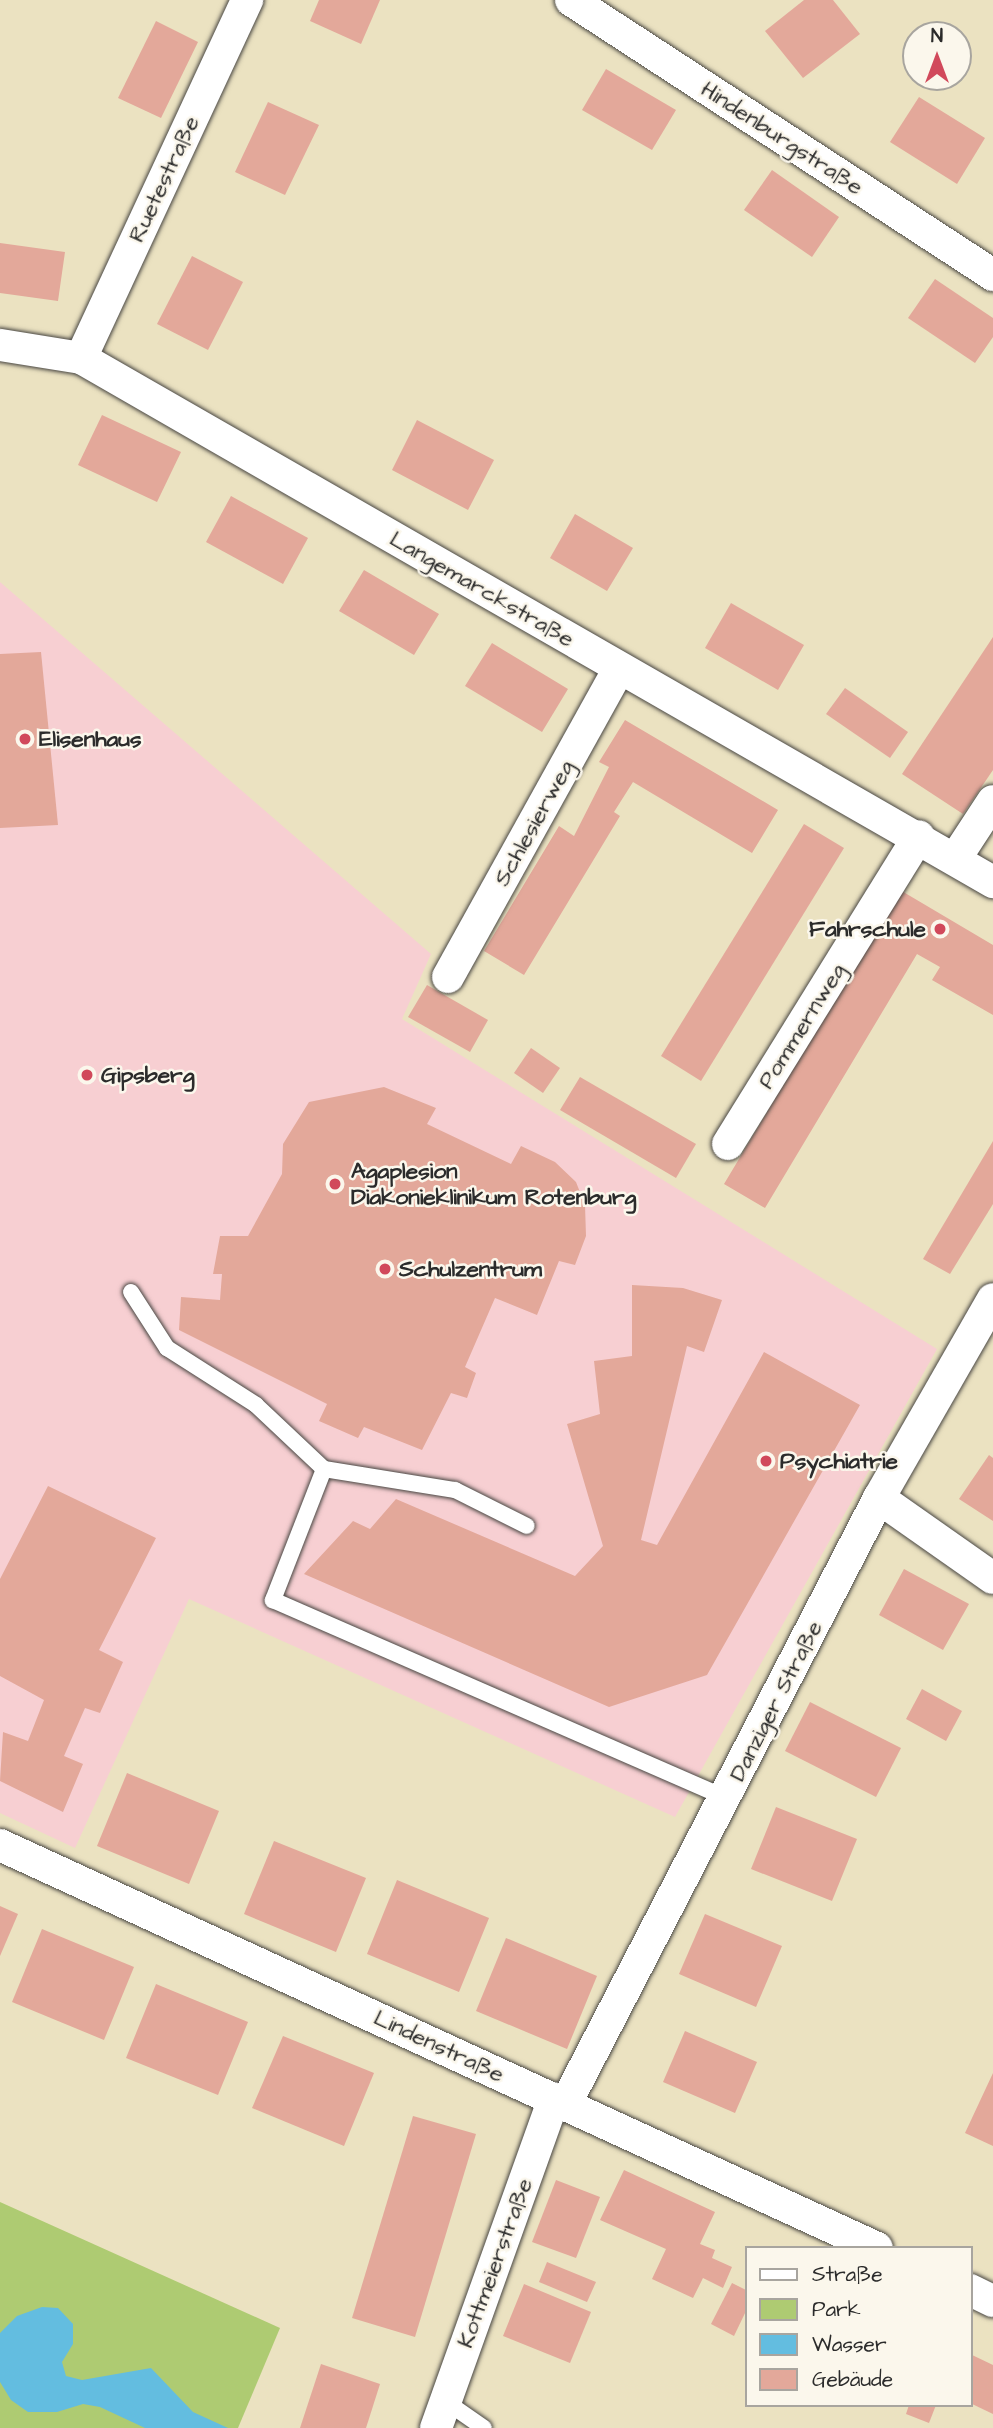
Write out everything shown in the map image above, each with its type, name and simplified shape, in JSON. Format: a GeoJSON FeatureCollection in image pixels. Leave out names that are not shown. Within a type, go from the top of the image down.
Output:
{"type":"FeatureCollection","features":[{"type":"Feature","properties":{"kind":"street","name":"Ruetestraße"},"geometry":{"type":"LineString","coordinates":[[81,358],[247,0]]}},
{"type":"Feature","properties":{"kind":"street","name":"Hindenburgstraße"},"geometry":{"type":"LineString","coordinates":[[571,0],[993,275]]}},
{"type":"Feature","properties":{"kind":"street","name":"Langemarckstraße"},"geometry":{"type":"LineString","coordinates":[[0,345],[81,358],[619,669],[919,836],[993,882]]}},
{"type":"Feature","properties":{"kind":"street","name":"Schlesierweg"},"geometry":{"type":"LineString","coordinates":[[448,977],[619,669]]}},
{"type":"Feature","properties":{"kind":"street"},"geometry":{"type":"LineString","coordinates":[[955,859],[993,801]]}},
{"type":"Feature","properties":{"kind":"street","name":"Pommernweg"},"geometry":{"type":"LineString","coordinates":[[728,1144],[919,836]]}},
{"type":"Feature","properties":{"kind":"street","name":"Danziger Straße"},"geometry":{"type":"LineString","coordinates":[[559,2102],[727,1798],[879,1498],[993,1299]]}},
{"type":"Feature","properties":{"kind":"street"},"geometry":{"type":"LineString","coordinates":[[879,1498],[993,1578]]}},
{"type":"Feature","properties":{"kind":"street","name":"Lindenstraße"},"geometry":{"type":"LineString","coordinates":[[0,1845],[873,2246]]}},
{"type":"Feature","properties":{"kind":"street","name":"Kottmeierstraße"},"geometry":{"type":"LineString","coordinates":[[441,2415],[559,2102]]}},
{"type":"Feature","properties":{"kind":"street"},"geometry":{"type":"LineString","coordinates":[[972,2291],[993,2301]]}},
{"type":"Feature","properties":{"kind":"lane"},"geometry":{"type":"LineString","coordinates":[[131,1292],[167,1348],[256,1405],[324,1469],[455,1490],[527,1526]]}},
{"type":"Feature","properties":{"kind":"lane"},"geometry":{"type":"LineString","coordinates":[[324,1469],[273,1600],[727,1798]]}},
{"type":"Feature","properties":{"kind":"lane"},"geometry":{"type":"LineString","coordinates":[[441,2415],[484,2428]]}},
{"type":"Feature","properties":{"kind":"shaded area","name":"Agaplesion Diakonieklinikum Rotenburg"},"geometry":{"type":"Polygon","coordinates":[[[0,582],[431,954],[402,1019],[937,1349],[675,1817],[189,1599],[75,1848],[0,1813],[0,582]]]}},
{"type":"Feature","properties":{"kind":"green space"},"geometry":{"type":"Polygon","coordinates":[[[0,2202],[280,2328],[238,2428],[0,2428],[0,2202]]]}},
{"type":"Feature","properties":{"kind":"water"},"geometry":{"type":"Polygon","coordinates":[[[42,2307],[58,2308],[73,2324],[73,2344],[62,2362],[66,2376],[82,2380],[151,2368],[193,2412],[228,2428],[145,2428],[100,2407],[83,2404],[57,2412],[28,2412],[11,2400],[0,2382],[0,2333],[17,2316],[42,2307]]]}},
{"type":"Feature","properties":{"kind":"building"},"geometry":{"type":"Polygon","coordinates":[[[319,0],[380,0],[361,44],[310,21],[319,0]]]}},
{"type":"Feature","properties":{"kind":"building"},"geometry":{"type":"Polygon","coordinates":[[[804,0],[833,0],[860,34],[803,78],[765,31],[804,0]]]}},
{"type":"Feature","properties":{"kind":"building"},"geometry":{"type":"Polygon","coordinates":[[[156,21],[198,42],[161,118],[118,98],[156,21]]]}},
{"type":"Feature","properties":{"kind":"building"},"geometry":{"type":"Polygon","coordinates":[[[606,69],[676,110],[652,150],[582,110],[606,69]]]}},
{"type":"Feature","properties":{"kind":"building"},"geometry":{"type":"Polygon","coordinates":[[[919,97],[985,138],[957,184],[890,142],[919,97]]]}},
{"type":"Feature","properties":{"kind":"building"},"geometry":{"type":"Polygon","coordinates":[[[268,102],[319,125],[285,195],[235,172],[268,102]]]}},
{"type":"Feature","properties":{"kind":"building"},"geometry":{"type":"Polygon","coordinates":[[[772,170],[839,217],[812,257],[744,210],[772,170]]]}},
{"type":"Feature","properties":{"kind":"building"},"geometry":{"type":"Polygon","coordinates":[[[0,243],[65,252],[58,301],[0,293],[0,243]]]}},
{"type":"Feature","properties":{"kind":"building"},"geometry":{"type":"Polygon","coordinates":[[[192,256],[243,282],[208,350],[157,324],[192,256]]]}},
{"type":"Feature","properties":{"kind":"building"},"geometry":{"type":"Polygon","coordinates":[[[935,279],[993,318],[993,337],[975,363],[908,318],[935,279]]]}},
{"type":"Feature","properties":{"kind":"building"},"geometry":{"type":"Polygon","coordinates":[[[102,415],[181,452],[157,502],[78,465],[102,415]]]}},
{"type":"Feature","properties":{"kind":"building"},"geometry":{"type":"Polygon","coordinates":[[[417,420],[494,460],[468,510],[392,470],[417,420]]]}},
{"type":"Feature","properties":{"kind":"building"},"geometry":{"type":"Polygon","coordinates":[[[231,496],[308,538],[283,584],[206,542],[231,496]]]}},
{"type":"Feature","properties":{"kind":"building"},"geometry":{"type":"Polygon","coordinates":[[[575,514],[633,548],[607,591],[550,558],[575,514]]]}},
{"type":"Feature","properties":{"kind":"building"},"geometry":{"type":"Polygon","coordinates":[[[364,570],[439,614],[414,655],[339,611],[364,570]]]}},
{"type":"Feature","properties":{"kind":"building"},"geometry":{"type":"Polygon","coordinates":[[[731,603],[804,645],[778,690],[705,648],[731,603]]]}},
{"type":"Feature","properties":{"kind":"building"},"geometry":{"type":"Polygon","coordinates":[[[993,637],[993,770],[963,814],[902,774],[993,637]]]}},
{"type":"Feature","properties":{"kind":"building"},"geometry":{"type":"Polygon","coordinates":[[[492,643],[568,689],[542,732],[465,686],[492,643]]]}},
{"type":"Feature","properties":{"kind":"building","name":"Elisenhaus"},"geometry":{"type":"Polygon","coordinates":[[[41,652],[58,825],[0,828],[0,654],[41,652]]]}},
{"type":"Feature","properties":{"kind":"building"},"geometry":{"type":"Polygon","coordinates":[[[845,688],[908,732],[890,758],[826,714],[845,688]]]}},
{"type":"Feature","properties":{"kind":"building"},"geometry":{"type":"Polygon","coordinates":[[[625,720],[778,810],[752,853],[633,782],[614,812],[620,816],[524,975],[484,951],[559,826],[574,836],[609,767],[599,762],[625,720]]]}},
{"type":"Feature","properties":{"kind":"building"},"geometry":{"type":"Polygon","coordinates":[[[804,824],[844,848],[701,1081],[661,1056],[804,824]]]}},
{"type":"Feature","properties":{"kind":"building"},"geometry":{"type":"Polygon","coordinates":[[[900,890],[993,945],[993,1015],[932,980],[940,967],[917,954],[765,1208],[724,1184],[900,890]]]}},
{"type":"Feature","properties":{"kind":"building"},"geometry":{"type":"Polygon","coordinates":[[[427,985],[488,1020],[470,1052],[408,1017],[427,985]]]}},
{"type":"Feature","properties":{"kind":"building"},"geometry":{"type":"Polygon","coordinates":[[[531,1048],[560,1068],[543,1093],[514,1073],[531,1048]]]}},
{"type":"Feature","properties":{"kind":"building"},"geometry":{"type":"Polygon","coordinates":[[[580,1077],[696,1144],[676,1178],[560,1110],[580,1077]]]}},
{"type":"Feature","properties":{"kind":"building","name":"Schulzentrum"},"geometry":{"type":"Polygon","coordinates":[[[384,1087],[436,1108],[427,1124],[511,1164],[521,1146],[555,1162],[576,1182],[585,1205],[586,1236],[575,1265],[559,1261],[537,1315],[495,1298],[465,1367],[476,1373],[467,1398],[451,1393],[422,1450],[364,1427],[358,1438],[319,1421],[327,1404],[179,1330],[181,1297],[220,1300],[222,1274],[213,1274],[220,1236],[248,1236],[282,1174],[283,1144],[309,1102],[384,1087]]]}},
{"type":"Feature","properties":{"kind":"building"},"geometry":{"type":"Polygon","coordinates":[[[993,1141],[993,1204],[950,1274],[923,1259],[993,1141]]]}},
{"type":"Feature","properties":{"kind":"building","name":"Psychiatrie"},"geometry":{"type":"Polygon","coordinates":[[[632,1285],[683,1288],[722,1300],[704,1352],[687,1346],[641,1540],[657,1545],[764,1352],[860,1405],[707,1675],[609,1707],[304,1574],[353,1521],[370,1529],[396,1499],[575,1576],[603,1546],[567,1424],[600,1414],[594,1361],[632,1356],[632,1285]]]}},
{"type":"Feature","properties":{"kind":"building"},"geometry":{"type":"Polygon","coordinates":[[[989,1455],[993,1458],[993,1521],[959,1499],[989,1455]]]}},
{"type":"Feature","properties":{"kind":"building"},"geometry":{"type":"Polygon","coordinates":[[[48,1486],[156,1538],[99,1650],[123,1662],[100,1713],[85,1708],[64,1756],[83,1764],[63,1812],[0,1781],[3,1732],[28,1741],[44,1700],[0,1676],[0,1579],[48,1486]]]}},
{"type":"Feature","properties":{"kind":"building"},"geometry":{"type":"Polygon","coordinates":[[[904,1569],[969,1604],[943,1650],[879,1615],[904,1569]]]}},
{"type":"Feature","properties":{"kind":"building"},"geometry":{"type":"Polygon","coordinates":[[[922,1689],[962,1711],[946,1741],[906,1719],[922,1689]]]}},
{"type":"Feature","properties":{"kind":"building"},"geometry":{"type":"Polygon","coordinates":[[[810,1702],[901,1748],[876,1797],[785,1751],[810,1702]]]}},
{"type":"Feature","properties":{"kind":"building"},"geometry":{"type":"Polygon","coordinates":[[[127,1773],[219,1811],[189,1884],[97,1846],[127,1773]]]}},
{"type":"Feature","properties":{"kind":"building"},"geometry":{"type":"Polygon","coordinates":[[[776,1807],[857,1839],[832,1901],[751,1869],[776,1807]]]}},
{"type":"Feature","properties":{"kind":"building"},"geometry":{"type":"Polygon","coordinates":[[[274,1841],[366,1878],[336,1952],[244,1914],[274,1841]]]}},
{"type":"Feature","properties":{"kind":"building"},"geometry":{"type":"Polygon","coordinates":[[[397,1880],[489,1918],[459,1992],[367,1954],[397,1880]]]}},
{"type":"Feature","properties":{"kind":"building"},"geometry":{"type":"Polygon","coordinates":[[[0,1906],[18,1914],[0,1956],[0,1906]]]}},
{"type":"Feature","properties":{"kind":"building"},"geometry":{"type":"Polygon","coordinates":[[[705,1914],[782,1946],[756,2007],[679,1974],[705,1914]]]}},
{"type":"Feature","properties":{"kind":"building"},"geometry":{"type":"Polygon","coordinates":[[[42,1929],[134,1967],[104,2040],[12,2002],[42,1929]]]}},
{"type":"Feature","properties":{"kind":"building"},"geometry":{"type":"Polygon","coordinates":[[[506,1938],[597,1976],[567,2049],[476,2011],[506,1938]]]}},
{"type":"Feature","properties":{"kind":"building"},"geometry":{"type":"Polygon","coordinates":[[[156,1984],[248,2022],[218,2095],[126,2058],[156,1984]]]}},
{"type":"Feature","properties":{"kind":"building"},"geometry":{"type":"Polygon","coordinates":[[[685,2031],[757,2062],[735,2113],[663,2082],[685,2031]]]}},
{"type":"Feature","properties":{"kind":"building"},"geometry":{"type":"Polygon","coordinates":[[[283,2036],[374,2073],[344,2146],[252,2108],[283,2036]]]}},
{"type":"Feature","properties":{"kind":"building"},"geometry":{"type":"Polygon","coordinates":[[[993,2073],[993,2146],[965,2133],[993,2073]]]}},
{"type":"Feature","properties":{"kind":"building"},"geometry":{"type":"Polygon","coordinates":[[[413,2116],[476,2134],[415,2337],[352,2318],[413,2116]]]}},
{"type":"Feature","properties":{"kind":"building"},"geometry":{"type":"Polygon","coordinates":[[[624,2170],[715,2212],[700,2244],[715,2250],[712,2258],[732,2267],[723,2288],[703,2278],[693,2298],[652,2279],[666,2249],[600,2220],[624,2170]]]}},
{"type":"Feature","properties":{"kind":"building"},"geometry":{"type":"Polygon","coordinates":[[[556,2180],[600,2197],[576,2258],[532,2242],[556,2180]]]}},
{"type":"Feature","properties":{"kind":"building"},"geometry":{"type":"Polygon","coordinates":[[[547,2262],[596,2282],[587,2302],[539,2282],[547,2262]]]}},
{"type":"Feature","properties":{"kind":"building"},"geometry":{"type":"Polygon","coordinates":[[[732,2283],[744,2289],[744,2315],[734,2336],[711,2324],[732,2283]]]}},
{"type":"Feature","properties":{"kind":"building"},"geometry":{"type":"Polygon","coordinates":[[[524,2284],[591,2312],[570,2363],[503,2336],[524,2284]]]}},
{"type":"Feature","properties":{"kind":"building"},"geometry":{"type":"Polygon","coordinates":[[[972,2355],[993,2365],[993,2414],[972,2404],[972,2355]]]}},
{"type":"Feature","properties":{"kind":"building"},"geometry":{"type":"Polygon","coordinates":[[[321,2364],[380,2384],[366,2428],[300,2428],[321,2364]]]}},
{"type":"Feature","properties":{"kind":"building"},"geometry":{"type":"Polygon","coordinates":[[[908,2407],[935,2407],[929,2423],[906,2414],[908,2407]]]}},
{"type":"Feature","properties":{"kind":"place","name":"Elisenhaus"},"geometry":{"type":"Point","coordinates":[25,739]}},
{"type":"Feature","properties":{"kind":"place","name":"Fahrschule"},"geometry":{"type":"Point","coordinates":[940,929]}},
{"type":"Feature","properties":{"kind":"place","name":"Gipsberg"},"geometry":{"type":"Point","coordinates":[87,1075]}},
{"type":"Feature","properties":{"kind":"place","name":"Agaplesion Diakonieklinikum Rotenburg"},"geometry":{"type":"Point","coordinates":[335,1184]}},
{"type":"Feature","properties":{"kind":"place","name":"Schulzentrum"},"geometry":{"type":"Point","coordinates":[385,1269]}},
{"type":"Feature","properties":{"kind":"place","name":"Psychiatrie"},"geometry":{"type":"Point","coordinates":[766,1461]}}]}
